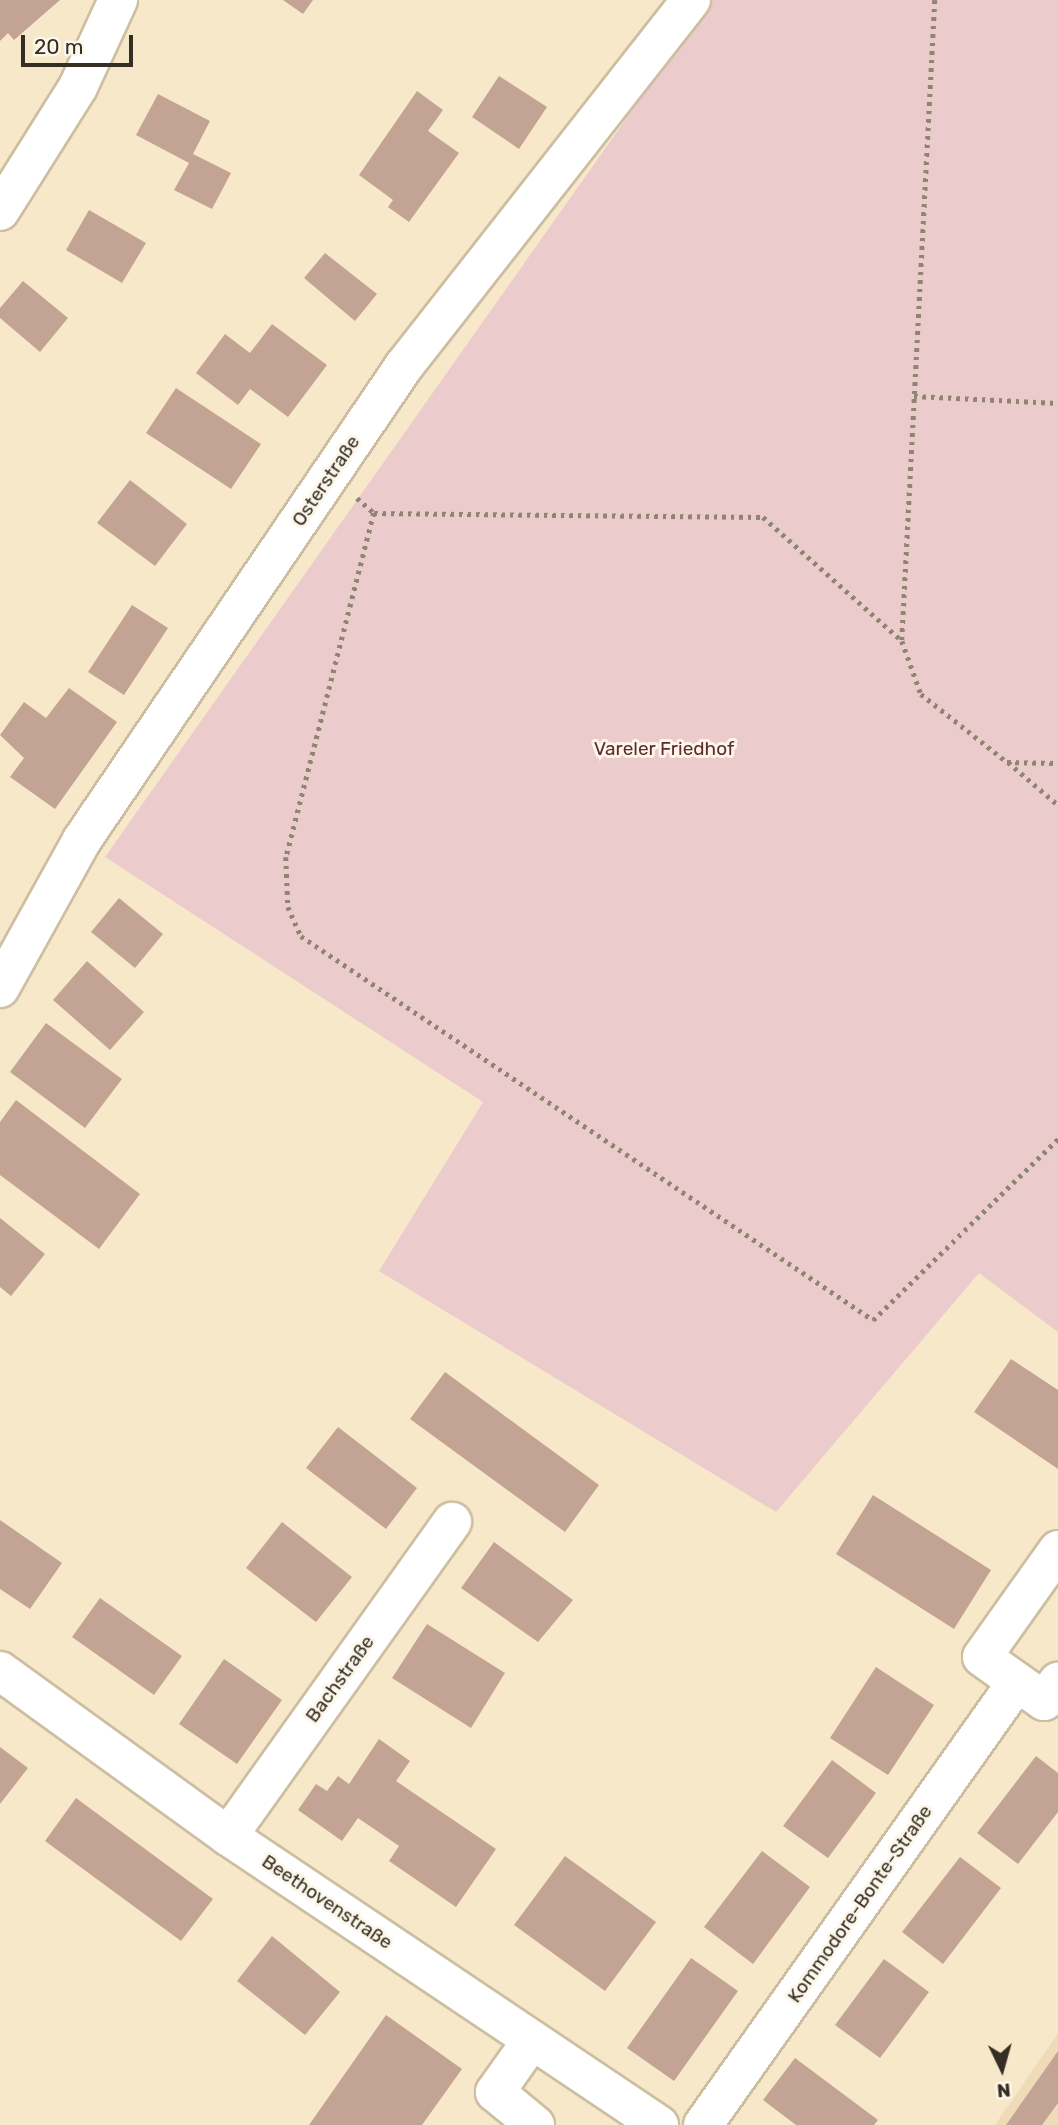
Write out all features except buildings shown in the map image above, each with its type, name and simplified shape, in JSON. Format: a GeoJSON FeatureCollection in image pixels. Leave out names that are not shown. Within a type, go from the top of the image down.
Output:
{"type":"FeatureCollection","features":[{"type":"Feature","properties":{"kind":"street"},"geometry":{"type":"LineString","coordinates":[[0,211],[78,87],[118,0]]}},
{"type":"Feature","properties":{"kind":"street","name":"Osterstraße"},"geometry":{"type":"LineString","coordinates":[[0,988],[82,840],[404,366],[691,0]]}},
{"type":"Feature","properties":{"kind":"street","name":"Bachstraße"},"geometry":{"type":"LineString","coordinates":[[228,1836],[452,1522]]}},
{"type":"Feature","properties":{"kind":"street"},"geometry":{"type":"LineString","coordinates":[[1058,1550],[982,1657],[1044,1701],[1058,1682]]}},
{"type":"Feature","properties":{"kind":"street","name":"Beethovenstraße"},"geometry":{"type":"LineString","coordinates":[[0,1671],[228,1836],[659,2125]]}},
{"type":"Feature","properties":{"kind":"street","name":"Kommodore-Bonte-Straße"},"geometry":{"type":"LineString","coordinates":[[703,2125],[1017,1682]]}},
{"type":"Feature","properties":{"kind":"street"},"geometry":{"type":"LineString","coordinates":[[532,2040],[495,2092],[535,2125]]}},
{"type":"Feature","properties":{"kind":"path"},"geometry":{"type":"LineString","coordinates":[[935,0],[902,641],[921,694],[1058,805]]}},
{"type":"Feature","properties":{"kind":"path"},"geometry":{"type":"LineString","coordinates":[[914,396],[1058,403]]}},
{"type":"Feature","properties":{"kind":"path"},"geometry":{"type":"LineString","coordinates":[[329,476],[374,513],[763,517],[902,641]]}},
{"type":"Feature","properties":{"kind":"path"},"geometry":{"type":"LineString","coordinates":[[374,513],[286,857],[288,907],[301,936],[873,1320],[1058,1139]]}},
{"type":"Feature","properties":{"kind":"path"},"geometry":{"type":"LineString","coordinates":[[1007,762],[1058,762]]}},
{"type":"Feature","properties":{"kind":"shaded area"},"geometry":{"type":"Polygon","coordinates":[[[1058,2033],[1058,2125],[995,2125],[1058,2033]]]}},
{"type":"Feature","properties":{"kind":"green space","name":"Vareler Friedhof"},"geometry":{"type":"Polygon","coordinates":[[[710,0],[1058,0],[1058,1332],[979,1273],[776,1512],[379,1271],[483,1102],[105,857],[710,0]]]}}]}
